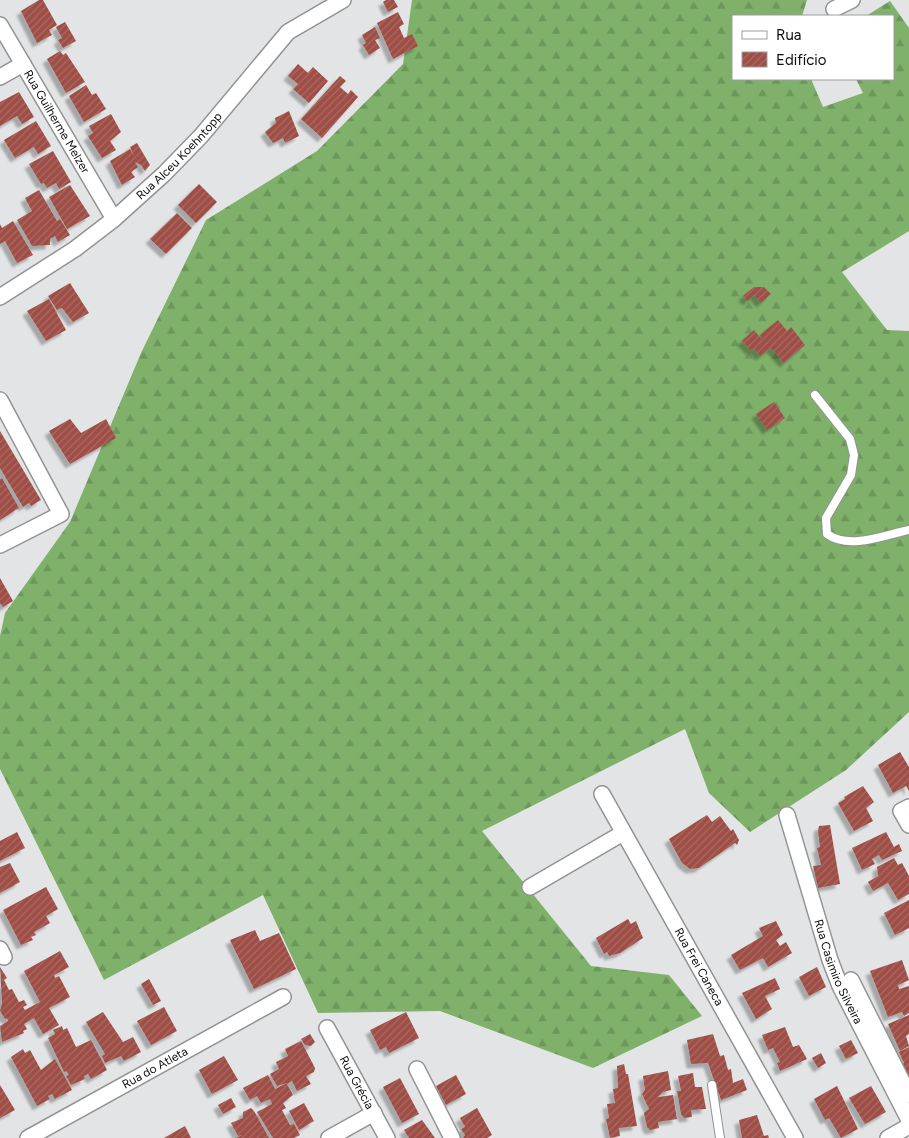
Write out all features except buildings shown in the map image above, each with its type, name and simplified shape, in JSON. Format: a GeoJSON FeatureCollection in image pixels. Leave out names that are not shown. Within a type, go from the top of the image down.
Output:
{"type":"FeatureCollection","features":[{"type":"Feature","properties":{"kind":"street","name":"Rua Alceu Koehntopp"},"geometry":{"type":"LineString","coordinates":[[0,297],[75,249],[114,219],[164,174],[201,136],[288,32],[343,0]]}},
{"type":"Feature","properties":{"kind":"street"},"geometry":{"type":"LineString","coordinates":[[834,9],[852,0]]}},
{"type":"Feature","properties":{"kind":"street","name":"Rua Guilherme Melzer"},"geometry":{"type":"LineString","coordinates":[[0,25],[114,219]]}},
{"type":"Feature","properties":{"kind":"street"},"geometry":{"type":"LineString","coordinates":[[0,77],[23,64]]}},
{"type":"Feature","properties":{"kind":"street"},"geometry":{"type":"LineString","coordinates":[[0,400],[61,514],[0,545]]}},
{"type":"Feature","properties":{"kind":"street","name":"Rua Frei Caneca"},"geometry":{"type":"LineString","coordinates":[[602,794],[795,1138]]}},
{"type":"Feature","properties":{"kind":"street"},"geometry":{"type":"LineString","coordinates":[[905,809],[909,825]]}},
{"type":"Feature","properties":{"kind":"street","name":"Rua Casimiro Silveira"},"geometry":{"type":"LineString","coordinates":[[787,815],[830,960],[840,986],[909,1120]]}},
{"type":"Feature","properties":{"kind":"street"},"geometry":{"type":"LineString","coordinates":[[530,887],[623,833]]}},
{"type":"Feature","properties":{"kind":"street"},"geometry":{"type":"LineString","coordinates":[[851,980],[909,1095]]}},
{"type":"Feature","properties":{"kind":"street","name":"Rua do Atleta"},"geometry":{"type":"LineString","coordinates":[[28,1138],[282,996]]}},
{"type":"Feature","properties":{"kind":"street","name":"Rua Grécia"},"geometry":{"type":"LineString","coordinates":[[327,1028],[387,1138]]}},
{"type":"Feature","properties":{"kind":"street"},"geometry":{"type":"LineString","coordinates":[[417,1068],[452,1138]]}},
{"type":"Feature","properties":{"kind":"street"},"geometry":{"type":"LineString","coordinates":[[329,1138],[374,1113]]}},
{"type":"Feature","properties":{"kind":"street"},"geometry":{"type":"LineString","coordinates":[[888,1138],[909,1126]]}},
{"type":"Feature","properties":{"kind":"lane"},"geometry":{"type":"LineString","coordinates":[[815,395],[850,439],[854,455],[851,475],[826,518],[827,534],[836,540],[850,542],[909,530]]}},
{"type":"Feature","properties":{"kind":"lane"},"geometry":{"type":"LineString","coordinates":[[712,1085],[720,1138]]}},
{"type":"Feature","properties":{"kind":"green space"},"geometry":{"type":"Polygon","coordinates":[[[412,0],[807,0],[802,15],[732,15],[732,80],[811,80],[823,107],[863,93],[856,80],[894,80],[894,15],[868,15],[890,1],[909,28],[909,231],[842,272],[887,330],[909,331],[909,712],[846,770],[750,832],[709,793],[685,729],[482,831],[591,966],[669,975],[702,1016],[593,1068],[440,1011],[318,1013],[263,895],[104,980],[0,769],[0,636],[5,613],[70,522],[141,353],[206,220],[317,151],[403,64],[412,0]]]}}]}
